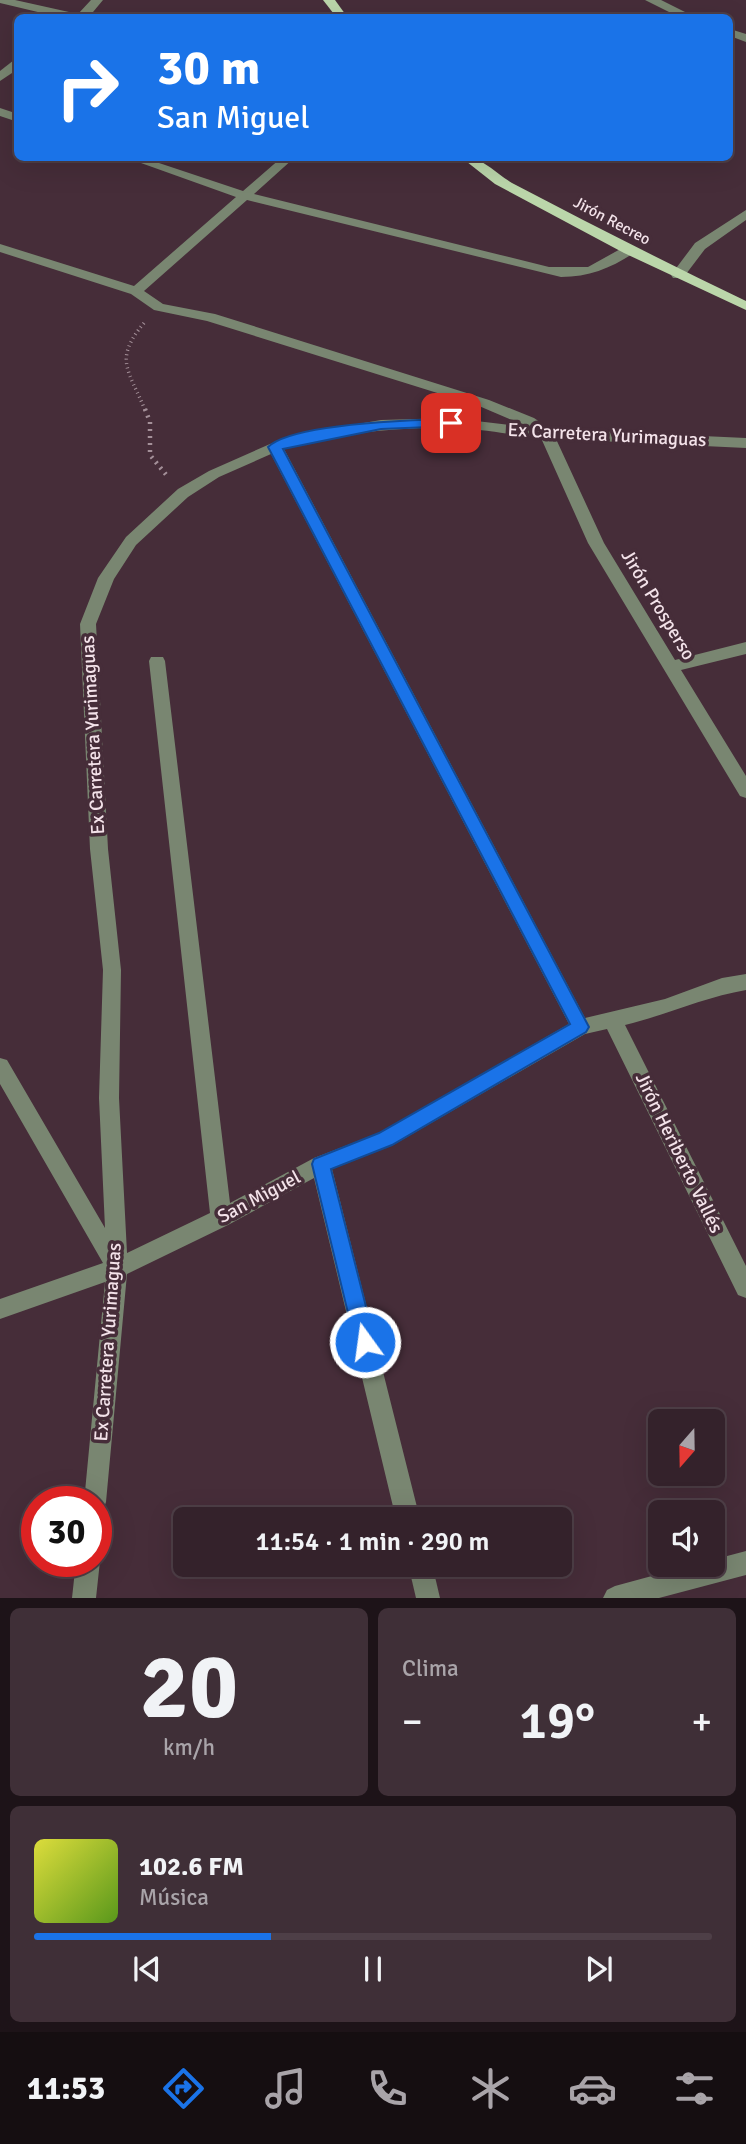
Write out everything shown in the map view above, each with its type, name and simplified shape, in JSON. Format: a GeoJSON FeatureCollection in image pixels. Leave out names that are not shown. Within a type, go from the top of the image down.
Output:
{"type":"FeatureCollection","features":[{"type":"Feature","properties":{"kind":"main road"},"geometry":{"type":"LineString","coordinates":[[329,0],[340,14]]}},
{"type":"Feature","properties":{"kind":"main road","name":"Jirón Recreo"},"geometry":{"type":"LineString","coordinates":[[472,161],[500,181],[629,250],[746,306]]}},
{"type":"Feature","properties":{"kind":"street"},"geometry":{"type":"LineString","coordinates":[[0,0],[63,14]]}},
{"type":"Feature","properties":{"kind":"street"},"geometry":{"type":"LineString","coordinates":[[85,14],[97,0]]}},
{"type":"Feature","properties":{"kind":"street"},"geometry":{"type":"LineString","coordinates":[[652,0],[683,14]]}},
{"type":"Feature","properties":{"kind":"street"},"geometry":{"type":"LineString","coordinates":[[0,78],[14,66]]}},
{"type":"Feature","properties":{"kind":"street"},"geometry":{"type":"LineString","coordinates":[[142,161],[246,196],[560,273],[602,268],[629,250]]}},
{"type":"Feature","properties":{"kind":"street"},"geometry":{"type":"LineString","coordinates":[[136,291],[285,161]]}},
{"type":"Feature","properties":{"kind":"street"},"geometry":{"type":"LineString","coordinates":[[678,275],[700,246],[746,214]]}},
{"type":"Feature","properties":{"kind":"street"},"geometry":{"type":"LineString","coordinates":[[0,247],[136,291],[159,307],[210,317],[484,402],[529,421],[546,434]]}},
{"type":"Feature","properties":{"kind":"street","name":"Ex Carretera Yurimaguas"},"geometry":{"type":"LineString","coordinates":[[97,1486],[117,1268],[109,1098],[112,970],[99,849],[88,624],[106,578],[131,541],[183,493],[214,474],[275,447],[304,438],[381,425],[451,423],[546,434],[746,443]]}},
{"type":"Feature","properties":{"kind":"street","name":"Jirón Prosperso"},"geometry":{"type":"LineString","coordinates":[[546,434],[597,543],[746,791]]}},
{"type":"Feature","properties":{"kind":"street"},"geometry":{"type":"LineString","coordinates":[[275,447],[580,1027]]}},
{"type":"Feature","properties":{"kind":"street"},"geometry":{"type":"LineString","coordinates":[[671,667],[746,648]]}},
{"type":"Feature","properties":{"kind":"street"},"geometry":{"type":"LineString","coordinates":[[157,661],[221,1218]]}},
{"type":"Feature","properties":{"kind":"street","name":"San Miguel"},"geometry":{"type":"LineString","coordinates":[[0,1309],[117,1268],[221,1218],[321,1164],[386,1139],[580,1027],[666,1007],[722,986],[746,982]]}},
{"type":"Feature","properties":{"kind":"street","name":"Jirón Heriberto Vallés"},"geometry":{"type":"LineString","coordinates":[[612,1019],[746,1288]]}},
{"type":"Feature","properties":{"kind":"street"},"geometry":{"type":"LineString","coordinates":[[0,1066],[117,1268]]}},
{"type":"Feature","properties":{"kind":"street"},"geometry":{"type":"LineString","coordinates":[[321,1164],[405,1507]]}},
{"type":"Feature","properties":{"kind":"street"},"geometry":{"type":"LineString","coordinates":[[615,1598],[746,1563]]}},
{"type":"Feature","properties":{"kind":"street"},"geometry":{"type":"LineString","coordinates":[[84,1598],[86,1577]]}},
{"type":"Feature","properties":{"kind":"street"},"geometry":{"type":"LineString","coordinates":[[423,1577],[428,1598]]}},
{"type":"Feature","properties":{"kind":"path"},"geometry":{"type":"LineString","coordinates":[[159,307],[128,342],[124,358],[150,422],[150,455],[183,493]]}},
{"type":"Feature","properties":{"kind":"route"},"geometry":{"type":"LineString","coordinates":[[365,1342],[321,1164],[386,1139],[580,1027],[275,447],[304,438],[381,425],[451,423]]}}]}
